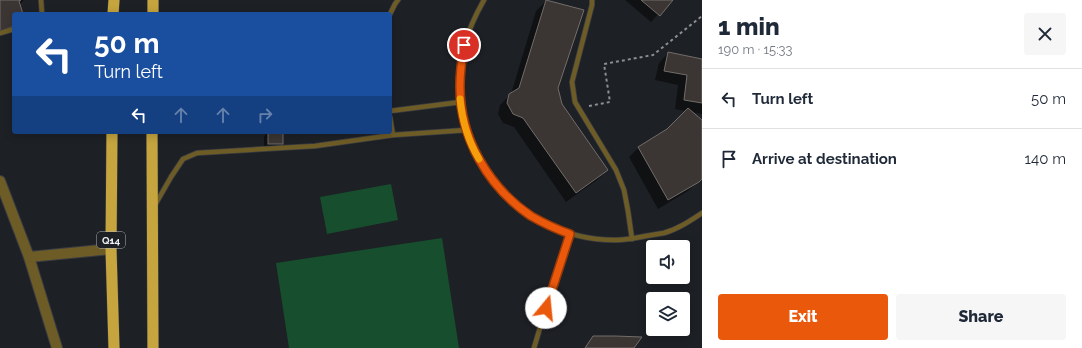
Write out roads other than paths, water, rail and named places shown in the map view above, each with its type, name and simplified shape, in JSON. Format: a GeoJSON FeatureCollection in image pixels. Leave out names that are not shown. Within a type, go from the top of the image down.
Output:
{"type":"FeatureCollection","features":[{"type":"Feature","properties":{"kind":"highway"},"geometry":{"type":"LineString","coordinates":[[113,12],[114,0]]}},
{"type":"Feature","properties":{"kind":"highway"},"geometry":{"type":"LineString","coordinates":[[153,0],[153,12]]}},
{"type":"Feature","properties":{"kind":"highway","name":"Q14"},"geometry":{"type":"LineString","coordinates":[[112,134],[111,249],[114,348]]}},
{"type":"Feature","properties":{"kind":"highway"},"geometry":{"type":"LineString","coordinates":[[152,134],[153,348]]}},
{"type":"Feature","properties":{"kind":"street"},"geometry":{"type":"LineString","coordinates":[[0,181],[29,257],[57,348]]}},
{"type":"Feature","properties":{"kind":"street"},"geometry":{"type":"LineString","coordinates":[[29,257],[111,249]]}},
{"type":"Feature","properties":{"kind":"lane"},"geometry":{"type":"LineString","coordinates":[[41,0],[42,12]]}},
{"type":"Feature","properties":{"kind":"lane"},"geometry":{"type":"LineString","coordinates":[[391,12],[398,0]]}},
{"type":"Feature","properties":{"kind":"lane"},"geometry":{"type":"LineString","coordinates":[[484,0],[472,22],[464,45],[460,69],[461,102],[466,130],[477,156],[488,174],[501,190],[532,216],[550,226],[570,234],[593,239],[632,239],[665,232],[687,223],[702,213]]}},
{"type":"Feature","properties":{"kind":"lane"},"geometry":{"type":"LineString","coordinates":[[592,0],[572,82],[575,102],[616,170],[624,190],[632,239]]}},
{"type":"Feature","properties":{"kind":"lane"},"geometry":{"type":"LineString","coordinates":[[0,33],[12,30]]}},
{"type":"Feature","properties":{"kind":"lane"},"geometry":{"type":"LineString","coordinates":[[392,111],[461,102]]}},
{"type":"Feature","properties":{"kind":"lane"},"geometry":{"type":"LineString","coordinates":[[392,129],[393,135]]}},
{"type":"Feature","properties":{"kind":"lane"},"geometry":{"type":"LineString","coordinates":[[153,210],[170,177],[183,159],[197,153],[315,146],[393,135],[466,130]]}},
{"type":"Feature","properties":{"kind":"lane"},"geometry":{"type":"LineString","coordinates":[[534,348],[570,234]]}}]}
